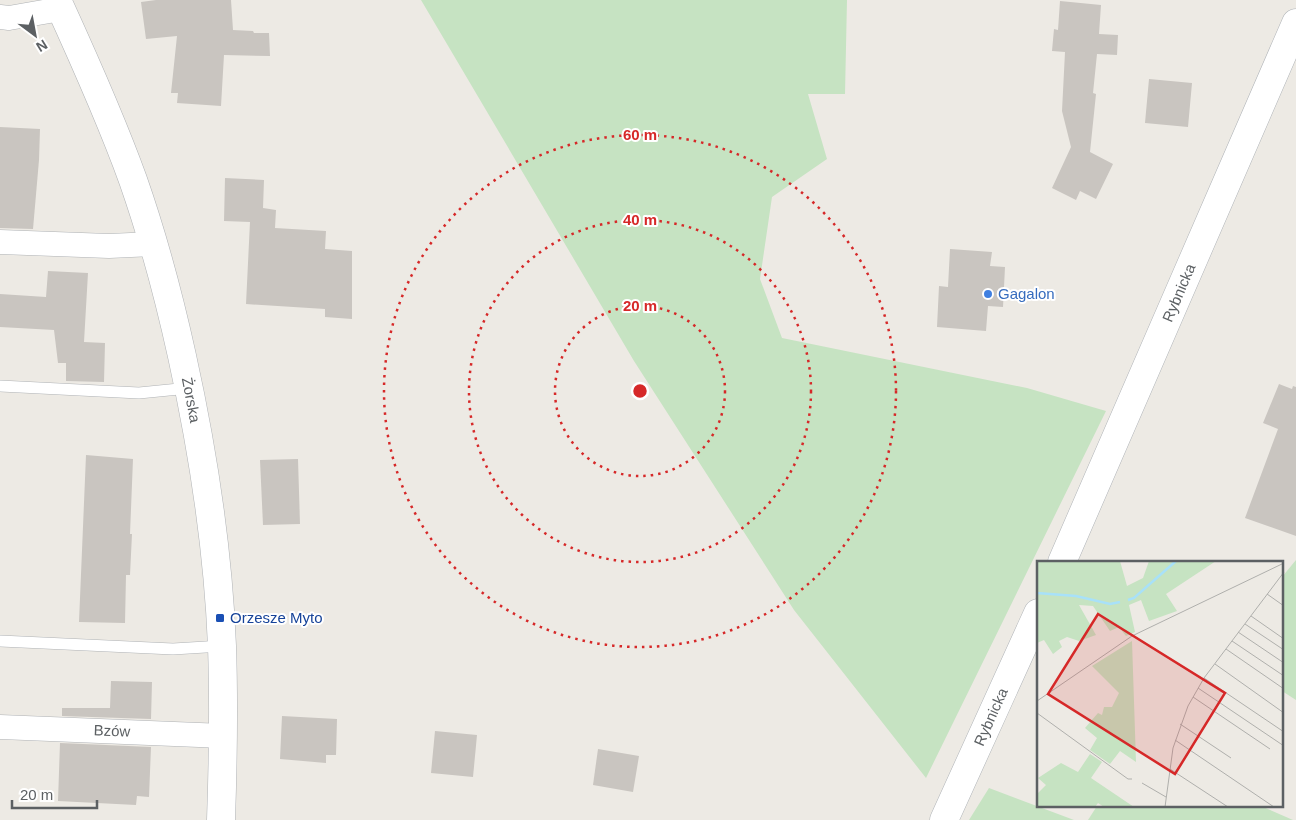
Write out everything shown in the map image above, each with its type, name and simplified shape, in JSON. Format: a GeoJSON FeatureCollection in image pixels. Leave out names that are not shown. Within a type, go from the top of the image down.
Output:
{"type":"FeatureCollection","features":[{"type":"Feature","properties":{"kind":"street"},"geometry":{"type":"LineString","coordinates":[[0,17],[9,18],[59,5]]}},
{"type":"Feature","properties":{"kind":"street","name":"Żorska"},"geometry":{"type":"LineString","coordinates":[[59,5],[112,127],[133,181],[174,319],[189,388],[204,467],[215,552],[222,646],[224,736],[221,820]]}},
{"type":"Feature","properties":{"kind":"street","name":"Rybnicka"},"geometry":{"type":"LineString","coordinates":[[1062,561],[1296,23]]}},
{"type":"Feature","properties":{"kind":"street"},"geometry":{"type":"LineString","coordinates":[[0,242],[109,246],[153,244]]}},
{"type":"Feature","properties":{"kind":"street","name":"Rybnicka"},"geometry":{"type":"LineString","coordinates":[[944,820],[1037,615]]}},
{"type":"Feature","properties":{"kind":"street","name":"Bzów"},"geometry":{"type":"LineString","coordinates":[[0,727],[224,736]]}},
{"type":"Feature","properties":{"kind":"lane"},"geometry":{"type":"LineString","coordinates":[[0,386],[139,392],[189,388]]}},
{"type":"Feature","properties":{"kind":"lane"},"geometry":{"type":"LineString","coordinates":[[0,641],[173,649],[222,646]]}},
{"type":"Feature","properties":{"kind":"green space"},"geometry":{"type":"Polygon","coordinates":[[[421,0],[847,0],[845,94],[808,94],[827,159],[772,197],[760,279],[782,338],[1027,388],[1106,411],[926,778],[794,610],[634,361],[421,0]]]}},
{"type":"Feature","properties":{"kind":"green space"},"geometry":{"type":"Polygon","coordinates":[[[1296,560],[1296,700],[1284,692],[1284,575],[1296,560]]]}},
{"type":"Feature","properties":{"kind":"green space"},"geometry":{"type":"Polygon","coordinates":[[[989,788],[1037,806],[1037,808],[1042,808],[1074,820],[969,820],[989,788]]]}},
{"type":"Feature","properties":{"kind":"green space"},"geometry":{"type":"Polygon","coordinates":[[[1096,808],[1266,808],[1293,820],[1088,820],[1096,808]]]}},
{"type":"Feature","properties":{"kind":"building"},"geometry":{"type":"Polygon","coordinates":[[[156,0],[231,0],[233,30],[269,33],[270,56],[224,55],[221,106],[177,103],[178,93],[171,93],[177,36],[146,39],[141,2],[156,0]]]}},
{"type":"Feature","properties":{"kind":"building"},"geometry":{"type":"Polygon","coordinates":[[[1060,1],[1101,5],[1099,34],[1118,35],[1117,55],[1097,54],[1093,93],[1096,94],[1090,152],[1113,164],[1096,199],[1080,191],[1076,200],[1052,188],[1071,147],[1062,111],[1065,52],[1052,51],[1054,29],[1058,30],[1060,1]]]}},
{"type":"Feature","properties":{"kind":"building"},"geometry":{"type":"Polygon","coordinates":[[[1149,79],[1192,83],[1188,127],[1145,123],[1149,79]]]}},
{"type":"Feature","properties":{"kind":"building"},"geometry":{"type":"Polygon","coordinates":[[[0,127],[40,129],[33,229],[0,228],[0,127]]]}},
{"type":"Feature","properties":{"kind":"building"},"geometry":{"type":"Polygon","coordinates":[[[225,178],[264,180],[263,208],[276,210],[275,228],[326,231],[325,249],[352,251],[352,319],[325,317],[325,309],[246,304],[250,222],[224,221],[225,178]]]}},
{"type":"Feature","properties":{"kind":"building"},"geometry":{"type":"Polygon","coordinates":[[[950,249],[992,252],[990,266],[1005,267],[1003,307],[988,306],[986,331],[937,327],[939,286],[948,287],[950,249]]]}},
{"type":"Feature","properties":{"kind":"building"},"geometry":{"type":"Polygon","coordinates":[[[48,271],[88,273],[84,342],[105,343],[104,382],[66,381],[66,363],[58,363],[54,330],[0,327],[0,294],[46,297],[48,271]]]}},
{"type":"Feature","properties":{"kind":"building"},"geometry":{"type":"Polygon","coordinates":[[[1279,384],[1292,389],[1293,386],[1296,387],[1296,536],[1245,518],[1278,429],[1263,423],[1279,384]]]}},
{"type":"Feature","properties":{"kind":"building"},"geometry":{"type":"Polygon","coordinates":[[[86,455],[133,459],[130,575],[126,575],[125,623],[79,622],[86,455]]]}},
{"type":"Feature","properties":{"kind":"building"},"geometry":{"type":"Polygon","coordinates":[[[298,459],[300,524],[263,525],[260,460],[298,459]]]}},
{"type":"Feature","properties":{"kind":"building"},"geometry":{"type":"Polygon","coordinates":[[[111,681],[152,682],[151,719],[62,716],[62,708],[110,708],[111,681]]]}},
{"type":"Feature","properties":{"kind":"building"},"geometry":{"type":"Polygon","coordinates":[[[282,716],[337,719],[336,755],[326,755],[326,763],[280,759],[282,716]]]}},
{"type":"Feature","properties":{"kind":"building"},"geometry":{"type":"Polygon","coordinates":[[[435,731],[477,735],[473,777],[431,773],[435,731]]]}},
{"type":"Feature","properties":{"kind":"building"},"geometry":{"type":"Polygon","coordinates":[[[60,743],[151,747],[149,797],[137,796],[136,805],[58,801],[60,743]]]}},
{"type":"Feature","properties":{"kind":"building"},"geometry":{"type":"Polygon","coordinates":[[[598,749],[639,756],[633,792],[593,785],[598,749]]]}},
{"type":"Feature","properties":{"kind":"place","name":"Gagalon"},"geometry":{"type":"Point","coordinates":[988,294]}},
{"type":"Feature","properties":{"kind":"place","name":"Orzesze Myto"},"geometry":{"type":"Point","coordinates":[220,618]}}]}
